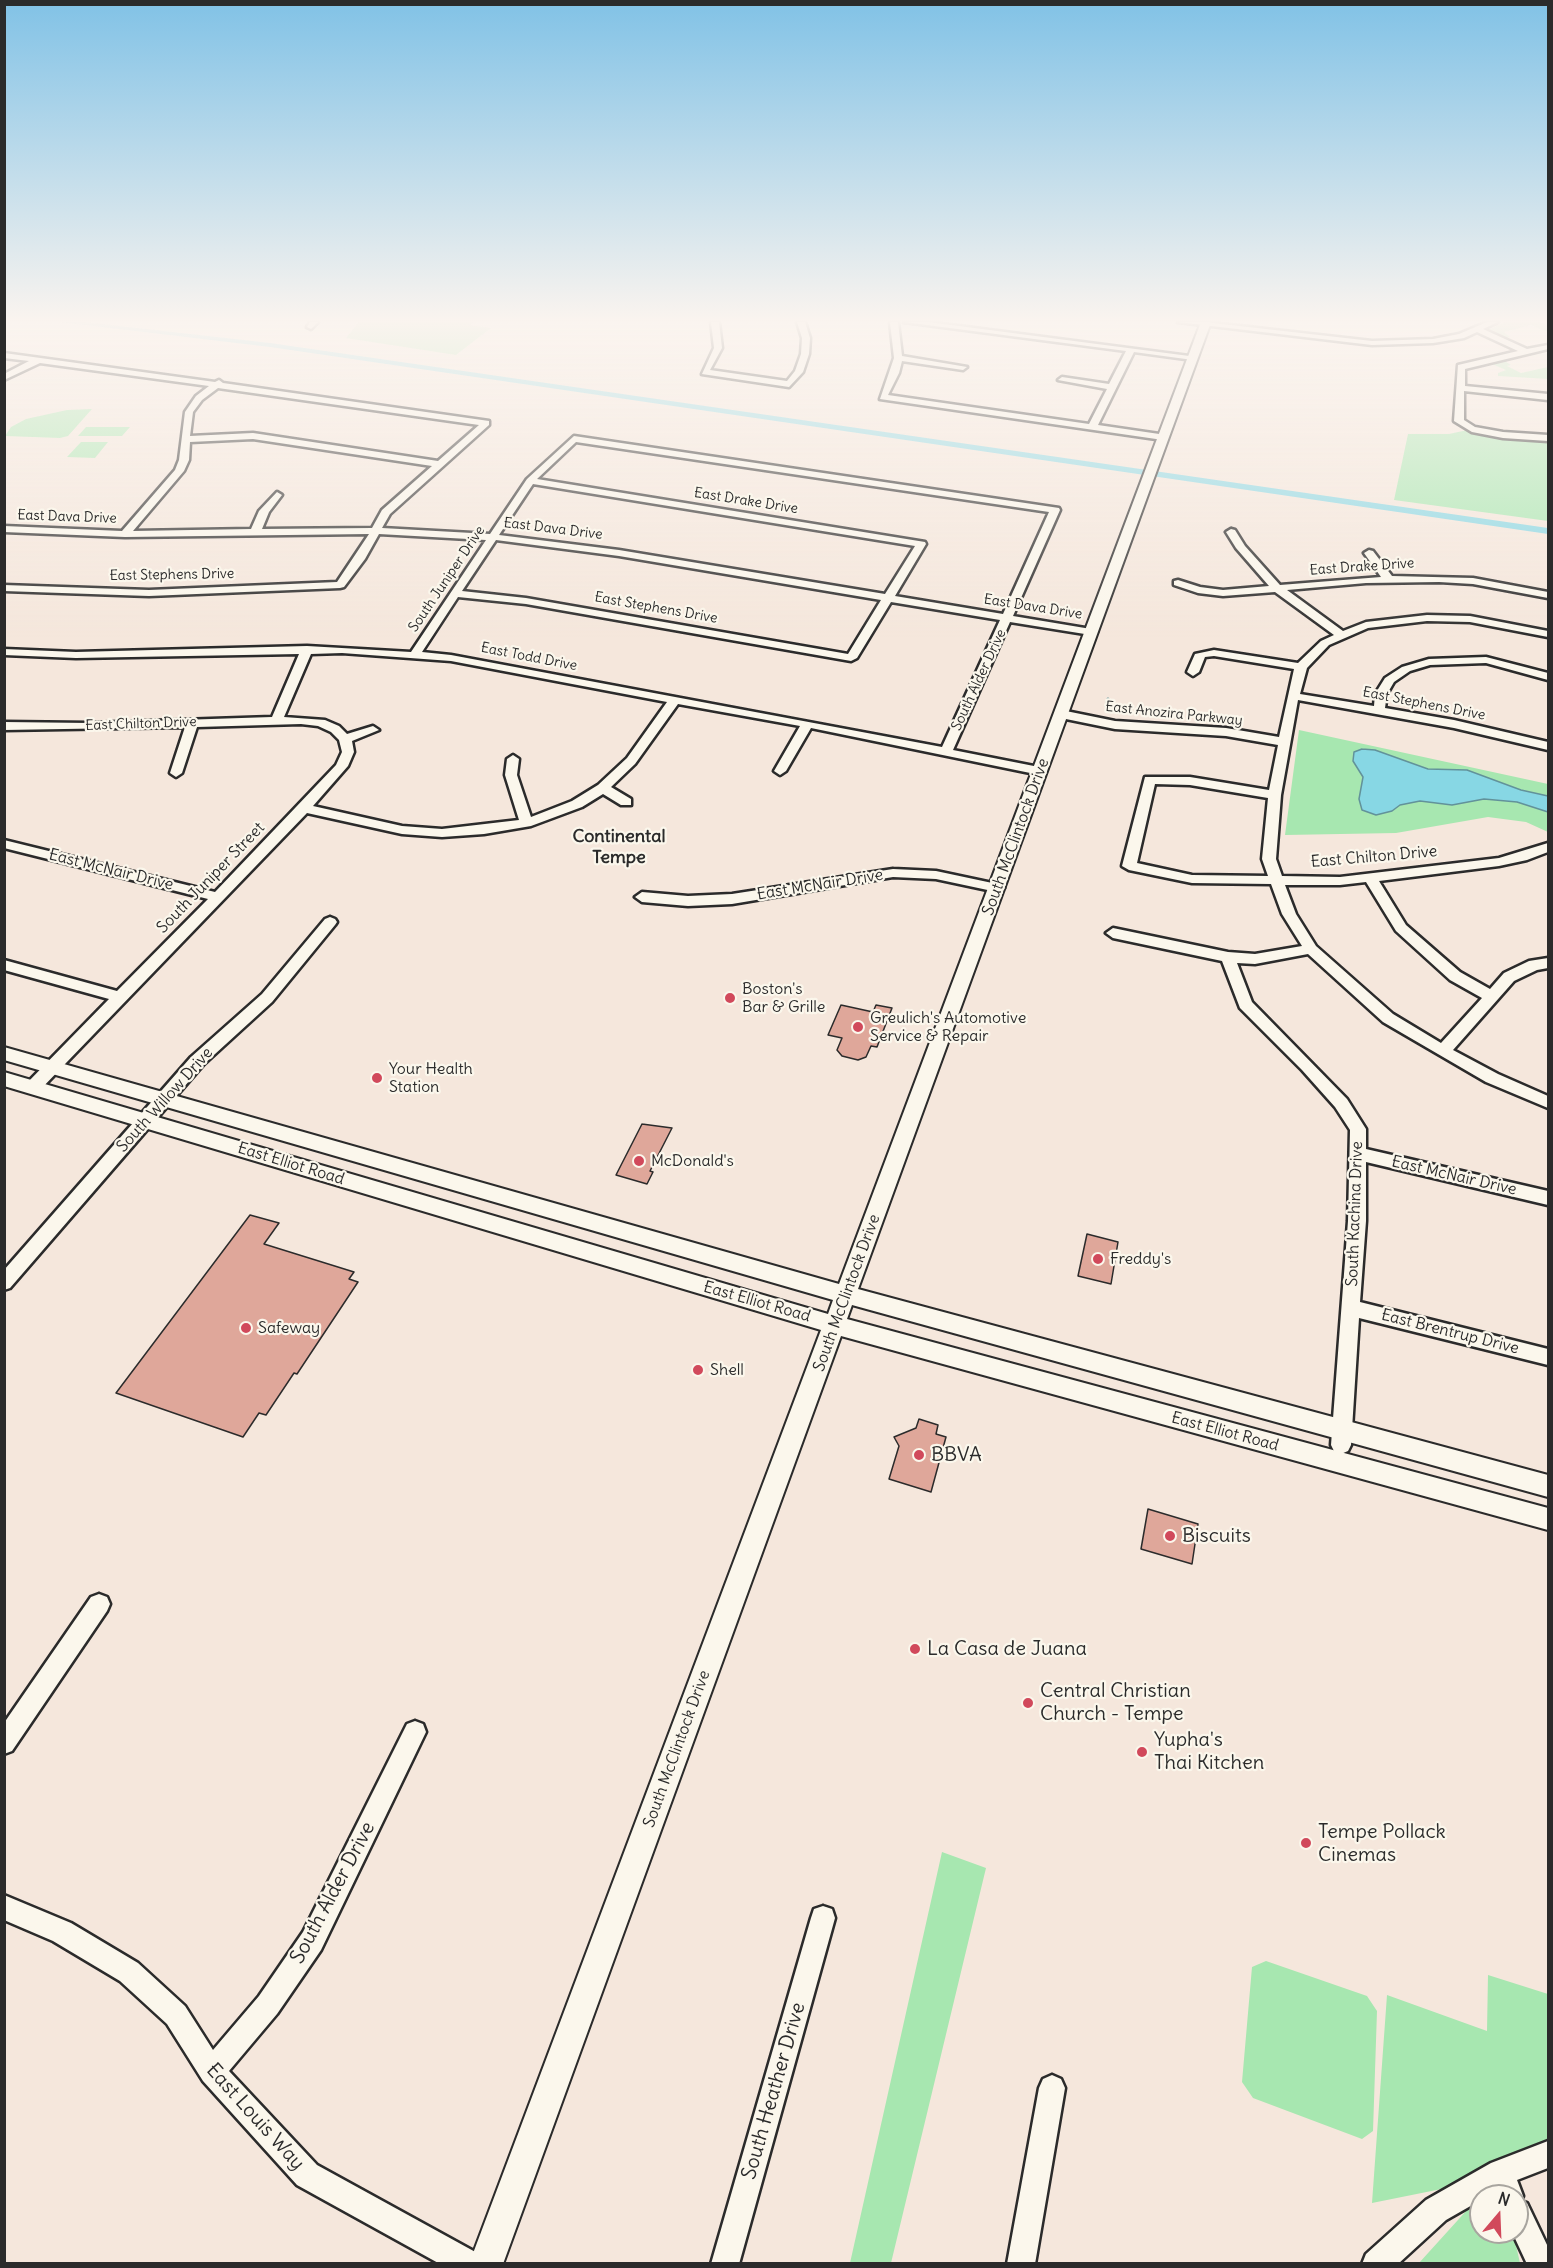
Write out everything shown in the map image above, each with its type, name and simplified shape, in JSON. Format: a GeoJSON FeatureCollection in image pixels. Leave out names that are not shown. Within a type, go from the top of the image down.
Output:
{"type":"FeatureCollection","features":[{"type":"Feature","properties":{"kind":"main road","name":"South McClintock Drive"},"geometry":{"type":"LineString","coordinates":[[486,2264],[1166,428]]}},
{"type":"Feature","properties":{"kind":"main road","name":"East Elliot Road"},"geometry":{"type":"LineString","coordinates":[[4,1053],[1342,1438],[1548,1486]]}},
{"type":"Feature","properties":{"kind":"main road","name":"East Elliot Road"},"geometry":{"type":"LineString","coordinates":[[4,1079],[835,1325],[1548,1519]]}},
{"type":"Feature","properties":{"kind":"main road"},"geometry":{"type":"LineString","coordinates":[[421,1174],[425,1204]]}},
{"type":"Feature","properties":{"kind":"street"},"geometry":{"type":"LineString","coordinates":[[125,534],[179,471],[184,460],[187,428]]}},
{"type":"Feature","properties":{"kind":"street"},"geometry":{"type":"LineString","coordinates":[[375,531],[386,512],[399,498],[480,428]]}},
{"type":"Feature","properties":{"kind":"street"},"geometry":{"type":"LineString","coordinates":[[1098,428],[1163,437]]}},
{"type":"Feature","properties":{"kind":"street"},"geometry":{"type":"LineString","coordinates":[[1470,428],[1512,436],[1548,438]]}},
{"type":"Feature","properties":{"kind":"street"},"geometry":{"type":"LineString","coordinates":[[185,439],[254,436],[438,464]]}},
{"type":"Feature","properties":{"kind":"street","name":"South Juniper Drive"},"geometry":{"type":"LineString","coordinates":[[415,654],[530,481],[574,439],[1055,510]]}},
{"type":"Feature","properties":{"kind":"street","name":"East Drake Drive"},"geometry":{"type":"LineString","coordinates":[[530,481],[921,544],[888,598]]}},
{"type":"Feature","properties":{"kind":"street"},"geometry":{"type":"LineString","coordinates":[[255,533],[264,511],[277,495]]}},
{"type":"Feature","properties":{"kind":"street","name":"South Alder Drive"},"geometry":{"type":"LineString","coordinates":[[946,752],[1055,510]]}},
{"type":"Feature","properties":{"kind":"street","name":"East Dava Drive"},"geometry":{"type":"LineString","coordinates":[[4,529],[125,534],[375,531],[493,537],[619,553],[1092,632]]}},
{"type":"Feature","properties":{"kind":"street","name":"East Stephens Drive"},"geometry":{"type":"LineString","coordinates":[[4,588],[149,593],[340,585],[375,531]]}},
{"type":"Feature","properties":{"kind":"street"},"geometry":{"type":"LineString","coordinates":[[1231,532],[1241,548],[1278,589],[1340,634]]}},
{"type":"Feature","properties":{"kind":"street"},"geometry":{"type":"LineString","coordinates":[[1369,553],[1388,579]]}},
{"type":"Feature","properties":{"kind":"street","name":"East Drake Drive"},"geometry":{"type":"LineString","coordinates":[[1178,583],[1198,590],[1223,592],[1388,579],[1473,581],[1548,595]]}},
{"type":"Feature","properties":{"kind":"street","name":"East Stephens Drive"},"geometry":{"type":"LineString","coordinates":[[456,594],[526,601],[850,658],[888,598]]}},
{"type":"Feature","properties":{"kind":"street"},"geometry":{"type":"LineString","coordinates":[[1548,634],[1470,619],[1427,618],[1366,625],[1340,634],[1313,652],[1301,666],[1284,737],[1275,795],[1269,859],[1289,914],[1311,949],[1388,1018],[1492,1078],[1548,1102]]}},
{"type":"Feature","properties":{"kind":"street"},"geometry":{"type":"LineString","coordinates":[[307,649],[277,719],[321,723],[335,729],[345,739],[373,730]]}},
{"type":"Feature","properties":{"kind":"street","name":"East Todd Drive"},"geometry":{"type":"LineString","coordinates":[[4,652],[76,655],[307,649],[415,654],[493,665],[807,724],[1040,771]]}},
{"type":"Feature","properties":{"kind":"street"},"geometry":{"type":"LineString","coordinates":[[1193,672],[1201,654],[1214,652],[1301,666]]}},
{"type":"Feature","properties":{"kind":"street"},"geometry":{"type":"LineString","coordinates":[[1380,711],[1381,693],[1389,680],[1406,669],[1429,662],[1486,660],[1548,676]]}},
{"type":"Feature","properties":{"kind":"street","name":"East Stephens Drive"},"geometry":{"type":"LineString","coordinates":[[1293,696],[1454,724],[1548,746]]}},
{"type":"Feature","properties":{"kind":"street"},"geometry":{"type":"LineString","coordinates":[[304,808],[402,830],[442,833],[484,830],[526,823],[577,804],[603,788],[631,761],[674,700]]}},
{"type":"Feature","properties":{"kind":"street","name":"East Anozira Parkway"},"geometry":{"type":"LineString","coordinates":[[1063,710],[1115,725],[1284,737]]}},
{"type":"Feature","properties":{"kind":"street","name":"East Chilton Drive"},"geometry":{"type":"LineString","coordinates":[[4,726],[89,727],[277,719]]}},
{"type":"Feature","properties":{"kind":"street"},"geometry":{"type":"LineString","coordinates":[[176,773],[193,722]]}},
{"type":"Feature","properties":{"kind":"street"},"geometry":{"type":"LineString","coordinates":[[780,771],[807,724]]}},
{"type":"Feature","properties":{"kind":"street","name":"South Juniper Street"},"geometry":{"type":"LineString","coordinates":[[33,1087],[342,766],[348,752],[345,739]]}},
{"type":"Feature","properties":{"kind":"street"},"geometry":{"type":"LineString","coordinates":[[513,759],[511,775],[526,823]]}},
{"type":"Feature","properties":{"kind":"street","name":"East Chilton Drive"},"geometry":{"type":"LineString","coordinates":[[1275,795],[1190,781],[1150,780],[1129,866],[1192,879],[1276,882],[1370,878],[1500,862],[1527,856],[1548,847]]}},
{"type":"Feature","properties":{"kind":"street"},"geometry":{"type":"LineString","coordinates":[[603,788],[626,802]]}},
{"type":"Feature","properties":{"kind":"street","name":"East McNair Drive"},"geometry":{"type":"LineString","coordinates":[[4,844],[218,897]]}},
{"type":"Feature","properties":{"kind":"street","name":"East McNair Drive"},"geometry":{"type":"LineString","coordinates":[[642,897],[688,901],[732,899],[856,877],[893,873],[936,875],[997,888]]}},
{"type":"Feature","properties":{"kind":"street"},"geometry":{"type":"LineString","coordinates":[[1370,878],[1401,928],[1455,976],[1490,996]]}},
{"type":"Feature","properties":{"kind":"street","name":"South Willow Drive"},"geometry":{"type":"LineString","coordinates":[[4,1283],[197,1061],[267,998],[330,922]]}},
{"type":"Feature","properties":{"kind":"street"},"geometry":{"type":"LineString","coordinates":[[1113,933],[1228,957],[1255,959],[1311,949]]}},
{"type":"Feature","properties":{"kind":"street","name":"South Kachina Drive"},"geometry":{"type":"LineString","coordinates":[[1228,957],[1245,1004],[1308,1066],[1358,1129],[1359,1154],[1352,1308],[1342,1438]]}},
{"type":"Feature","properties":{"kind":"street"},"geometry":{"type":"LineString","coordinates":[[1443,1051],[1509,977],[1534,965],[1548,963]]}},
{"type":"Feature","properties":{"kind":"street"},"geometry":{"type":"LineString","coordinates":[[4,965],[121,997]]}},
{"type":"Feature","properties":{"kind":"street","name":"East McNair Drive"},"geometry":{"type":"LineString","coordinates":[[1359,1154],[1548,1198]]}},
{"type":"Feature","properties":{"kind":"street","name":"East Brentrup Drive"},"geometry":{"type":"LineString","coordinates":[[1352,1308],[1548,1357]]}},
{"type":"Feature","properties":{"kind":"street"},"geometry":{"type":"LineString","coordinates":[[4,1743],[99,1604]]}},
{"type":"Feature","properties":{"kind":"street","name":"South Alder Drive"},"geometry":{"type":"LineString","coordinates":[[212,2072],[268,2006],[312,1941],[415,1732]]}},
{"type":"Feature","properties":{"kind":"street","name":"East Louis Way"},"geometry":{"type":"LineString","coordinates":[[4,1907],[62,1932],[129,1972],[176,2015],[212,2072],[307,2175],[469,2264]]}},
{"type":"Feature","properties":{"kind":"street","name":"South Heather Drive"},"geometry":{"type":"LineString","coordinates":[[725,2264],[824,1918]]}},
{"type":"Feature","properties":{"kind":"street"},"geometry":{"type":"LineString","coordinates":[[1021,2264],[1052,2088]]}},
{"type":"Feature","properties":{"kind":"street"},"geometry":{"type":"LineString","coordinates":[[1505,2184],[1548,2155]]}},
{"type":"Feature","properties":{"kind":"street"},"geometry":{"type":"LineString","coordinates":[[1376,2264],[1436,2210],[1469,2198]]}},
{"type":"Feature","properties":{"kind":"street"},"geometry":{"type":"LineString","coordinates":[[1529,2237],[1542,2264]]}},
{"type":"Feature","properties":{"kind":"green space"},"geometry":{"type":"Polygon","coordinates":[[[10,428],[75,428],[68,436],[60,438],[5,436],[10,428]]]}},
{"type":"Feature","properties":{"kind":"green space"},"geometry":{"type":"Polygon","coordinates":[[[85,428],[129,428],[122,436],[78,436],[85,428]]]}},
{"type":"Feature","properties":{"kind":"green space"},"geometry":{"type":"Polygon","coordinates":[[[1472,429],[1548,438],[1548,521],[1394,500],[1408,434],[1449,434],[1472,429]]]}},
{"type":"Feature","properties":{"kind":"green space"},"geometry":{"type":"Polygon","coordinates":[[[81,442],[108,442],[95,458],[67,457],[81,442]]]}},
{"type":"Feature","properties":{"kind":"green space"},"geometry":{"type":"Polygon","coordinates":[[[1299,730],[1548,784],[1548,832],[1526,822],[1488,817],[1396,833],[1285,835],[1299,730]]]}},
{"type":"Feature","properties":{"kind":"green space"},"geometry":{"type":"Polygon","coordinates":[[[942,1852],[986,1868],[891,2263],[850,2263],[942,1852]]]}},
{"type":"Feature","properties":{"kind":"green space"},"geometry":{"type":"Polygon","coordinates":[[[1266,1961],[1367,1996],[1377,2011],[1373,2131],[1362,2139],[1253,2098],[1242,2082],[1252,1967],[1266,1961]]]}},
{"type":"Feature","properties":{"kind":"green space"},"geometry":{"type":"Polygon","coordinates":[[[1488,1975],[1548,1994],[1548,2166],[1502,2176],[1504,2184],[1491,2184],[1496,2178],[1372,2203],[1387,1995],[1487,2031],[1488,1975]]]}},
{"type":"Feature","properties":{"kind":"green space"},"geometry":{"type":"Polygon","coordinates":[[[1469,2208],[1469,2244],[1516,2244],[1520,2263],[1419,2263],[1469,2208]]]}},
{"type":"Feature","properties":{"kind":"water"},"geometry":{"type":"Polygon","coordinates":[[[1362,749],[1375,750],[1428,769],[1467,770],[1521,790],[1548,796],[1548,812],[1517,802],[1484,799],[1452,805],[1420,801],[1400,805],[1392,811],[1376,815],[1362,810],[1359,799],[1363,777],[1353,761],[1354,752],[1362,749]]]}},
{"type":"Feature","properties":{"kind":"building","name":"Greulich's Automotive Service & Repair"},"geometry":{"type":"Polygon","coordinates":[[[841,1005],[873,1012],[876,1005],[892,1008],[877,1047],[871,1046],[866,1057],[858,1060],[842,1056],[837,1050],[842,1038],[828,1035],[841,1005]]]}},
{"type":"Feature","properties":{"kind":"building","name":"McDonald's"},"geometry":{"type":"Polygon","coordinates":[[[642,1124],[672,1128],[650,1171],[653,1172],[647,1184],[616,1175],[642,1124]]]}},
{"type":"Feature","properties":{"kind":"building","name":"Safeway"},"geometry":{"type":"Polygon","coordinates":[[[250,1215],[279,1223],[264,1244],[354,1272],[349,1279],[358,1282],[297,1374],[294,1373],[266,1415],[259,1413],[243,1437],[116,1393],[250,1215]]]}},
{"type":"Feature","properties":{"kind":"building","name":"Freddy's"},"geometry":{"type":"Polygon","coordinates":[[[1087,1234],[1118,1242],[1111,1284],[1078,1276],[1087,1234]]]}},
{"type":"Feature","properties":{"kind":"building","name":"BBVA"},"geometry":{"type":"Polygon","coordinates":[[[919,1419],[938,1425],[936,1434],[946,1437],[931,1492],[889,1479],[899,1446],[894,1437],[916,1428],[919,1419]]]}},
{"type":"Feature","properties":{"kind":"building","name":"Biscuits"},"geometry":{"type":"Polygon","coordinates":[[[1148,1509],[1198,1524],[1192,1564],[1141,1549],[1148,1509]]]}},
{"type":"Feature","properties":{"kind":"waterway"},"geometry":{"type":"LineString","coordinates":[[839,428],[1548,531]]}},
{"type":"Feature","properties":{"kind":"waterway"},"geometry":{"type":"LineString","coordinates":[[1106,706],[1108,699]]}},
{"type":"Feature","properties":{"kind":"place","name":"Boston's Bar & Grille"},"geometry":{"type":"Point","coordinates":[730,998]}},
{"type":"Feature","properties":{"kind":"place","name":"Greulich's Automotive Service & Repair"},"geometry":{"type":"Point","coordinates":[858,1027]}},
{"type":"Feature","properties":{"kind":"place","name":"Your Health Station"},"geometry":{"type":"Point","coordinates":[377,1078]}},
{"type":"Feature","properties":{"kind":"place","name":"McDonald's"},"geometry":{"type":"Point","coordinates":[639,1161]}},
{"type":"Feature","properties":{"kind":"place","name":"Freddy's"},"geometry":{"type":"Point","coordinates":[1098,1259]}},
{"type":"Feature","properties":{"kind":"place","name":"Safeway"},"geometry":{"type":"Point","coordinates":[246,1328]}},
{"type":"Feature","properties":{"kind":"place","name":"Shell"},"geometry":{"type":"Point","coordinates":[698,1370]}},
{"type":"Feature","properties":{"kind":"place","name":"BBVA"},"geometry":{"type":"Point","coordinates":[919,1455]}},
{"type":"Feature","properties":{"kind":"place","name":"Biscuits"},"geometry":{"type":"Point","coordinates":[1170,1536]}},
{"type":"Feature","properties":{"kind":"place","name":"La Casa de Juana"},"geometry":{"type":"Point","coordinates":[915,1649]}},
{"type":"Feature","properties":{"kind":"place","name":"Central Christian Church - Tempe"},"geometry":{"type":"Point","coordinates":[1028,1703]}},
{"type":"Feature","properties":{"kind":"place","name":"Yupha's Thai Kitchen"},"geometry":{"type":"Point","coordinates":[1142,1752]}},
{"type":"Feature","properties":{"kind":"place","name":"Tempe Pollack Cinemas"},"geometry":{"type":"Point","coordinates":[1306,1843]}},
{"type":"Feature","properties":{"kind":"district","name":"Continental Tempe"},"geometry":{"type":"Point","coordinates":[619,847]}}]}
